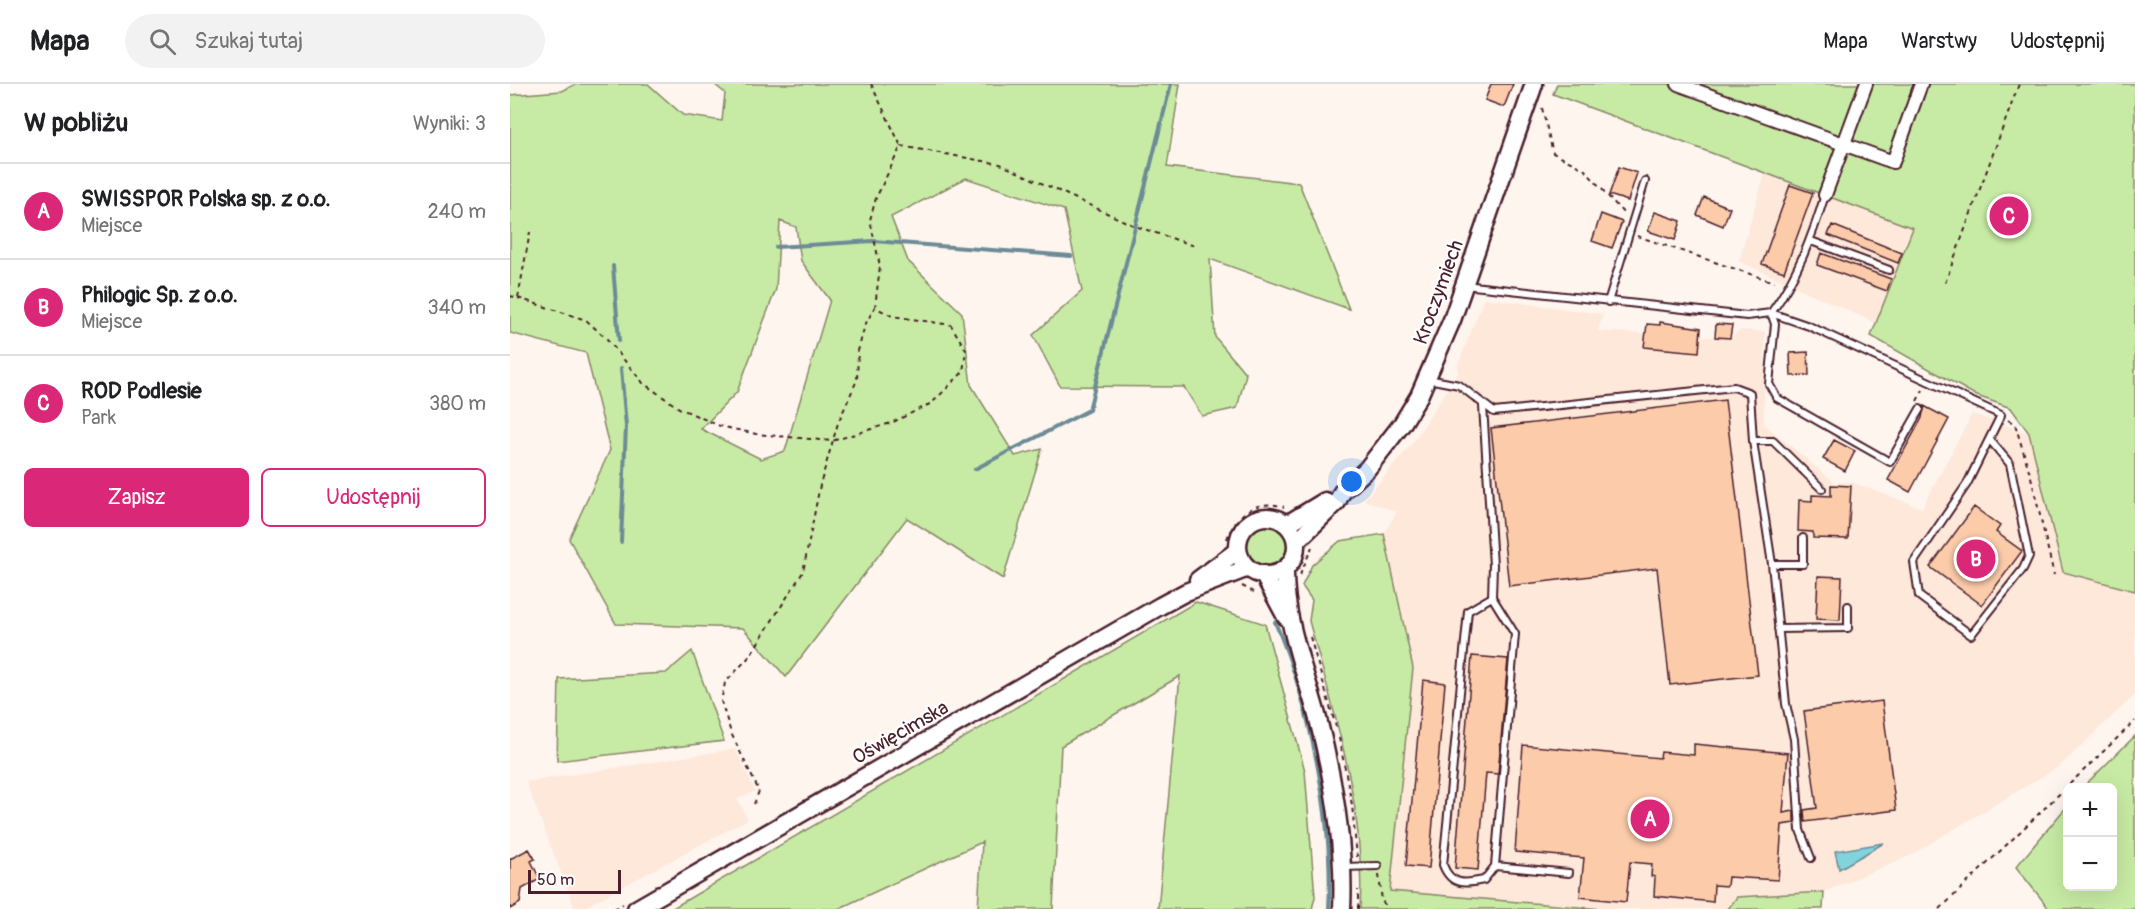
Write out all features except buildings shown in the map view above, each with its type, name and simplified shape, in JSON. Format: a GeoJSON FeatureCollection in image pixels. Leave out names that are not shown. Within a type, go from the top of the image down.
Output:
{"type":"FeatureCollection","features":[{"type":"Feature","properties":{"kind":"main road","name":"Kroczymiech"},"geometry":{"type":"LineString","coordinates":[[1296,542],[1337,502],[1342,492],[1389,441],[1428,378],[1464,285],[1534,84]]}},
{"type":"Feature","properties":{"kind":"main road","name":"Kroczymiech"},"geometry":{"type":"LineString","coordinates":[[1287,515],[1292,521],[1342,492]]}},
{"type":"Feature","properties":{"kind":"main road"},"geometry":{"type":"LineString","coordinates":[[1255,571],[1270,575],[1285,569],[1294,557],[1296,542],[1287,515],[1256,519],[1242,531],[1230,548],[1255,571],[1290,623]]}},
{"type":"Feature","properties":{"kind":"main road","name":"Oświęcimska"},"geometry":{"type":"LineString","coordinates":[[1186,592],[1230,548]]}},
{"type":"Feature","properties":{"kind":"main road"},"geometry":{"type":"LineString","coordinates":[[1285,569],[1290,623],[1330,770],[1342,867],[1342,909]]}},
{"type":"Feature","properties":{"kind":"main road","name":"Oświęcimska"},"geometry":{"type":"LineString","coordinates":[[636,909],[1186,592],[1255,571]]}},
{"type":"Feature","properties":{"kind":"street"},"geometry":{"type":"LineString","coordinates":[[1678,84],[1893,162],[1921,84]]}},
{"type":"Feature","properties":{"kind":"street"},"geometry":{"type":"LineString","coordinates":[[1825,195],[1866,84]]}},
{"type":"Feature","properties":{"kind":"lane"},"geometry":{"type":"LineString","coordinates":[[1608,302],[1645,181]]}},
{"type":"Feature","properties":{"kind":"lane"},"geometry":{"type":"LineString","coordinates":[[1825,195],[1811,241],[1786,292],[1772,313],[1775,324],[1769,384],[1777,398],[1890,462],[1920,409]]}},
{"type":"Feature","properties":{"kind":"lane"},"geometry":{"type":"LineString","coordinates":[[1811,241],[1889,270]]}},
{"type":"Feature","properties":{"kind":"lane"},"geometry":{"type":"LineString","coordinates":[[1464,285],[1747,316],[1772,313],[1809,326],[2001,415],[1967,484],[1914,562],[1918,596],[1971,635],[2023,569],[2030,556],[2010,464],[1990,440]]}},
{"type":"Feature","properties":{"kind":"lane"},"geometry":{"type":"LineString","coordinates":[[1428,378],[1459,385],[1483,406],[1494,412],[1734,387],[1750,393],[1753,441],[1772,564],[1786,704],[1794,739],[1800,830],[1811,858]]}},
{"type":"Feature","properties":{"kind":"lane"},"geometry":{"type":"LineString","coordinates":[[1483,406],[1493,565],[1492,597],[1515,634],[1494,866],[1484,880],[1456,883],[1446,875],[1443,865],[1468,611],[1492,597]]}},
{"type":"Feature","properties":{"kind":"lane"},"geometry":{"type":"LineString","coordinates":[[1753,441],[1773,441],[1822,489]]}},
{"type":"Feature","properties":{"kind":"lane"},"geometry":{"type":"LineString","coordinates":[[1772,564],[1803,564],[1803,538]]}},
{"type":"Feature","properties":{"kind":"lane"},"geometry":{"type":"LineString","coordinates":[[1778,628],[1848,628],[1848,606]]}},
{"type":"Feature","properties":{"kind":"lane"},"geometry":{"type":"LineString","coordinates":[[1342,867],[1378,866]]}},
{"type":"Feature","properties":{"kind":"lane"},"geometry":{"type":"LineString","coordinates":[[1494,866],[1569,873]]}},
{"type":"Feature","properties":{"kind":"path"},"geometry":{"type":"LineString","coordinates":[[871,84],[901,146]]}},
{"type":"Feature","properties":{"kind":"path"},"geometry":{"type":"LineString","coordinates":[[1945,283],[2019,84]]}},
{"type":"Feature","properties":{"kind":"path"},"geometry":{"type":"LineString","coordinates":[[1542,108],[1553,153],[1584,169],[1611,202],[1632,221]]}},
{"type":"Feature","properties":{"kind":"path"},"geometry":{"type":"LineString","coordinates":[[901,146],[1000,164],[1135,226],[1195,246]]}},
{"type":"Feature","properties":{"kind":"path"},"geometry":{"type":"LineString","coordinates":[[754,804],[759,791],[731,733],[721,701],[725,683],[749,657],[767,625],[803,572],[820,484],[832,441],[857,380],[858,351],[866,325],[875,307],[880,266],[870,220],[876,198],[901,146]]}},
{"type":"Feature","properties":{"kind":"path"},"geometry":{"type":"LineString","coordinates":[[518,298],[530,232]]}},
{"type":"Feature","properties":{"kind":"path"},"geometry":{"type":"LineString","coordinates":[[1629,233],[1774,282]]}},
{"type":"Feature","properties":{"kind":"path"},"geometry":{"type":"LineString","coordinates":[[510,296],[586,320],[607,339],[643,383],[679,408],[720,426],[756,434],[832,441],[891,423],[932,403],[963,372],[966,350],[951,325],[892,316],[875,307]]}},
{"type":"Feature","properties":{"kind":"path"},"geometry":{"type":"LineString","coordinates":[[1920,409],[1915,406],[1927,381]]}},
{"type":"Feature","properties":{"kind":"path"},"geometry":{"type":"LineString","coordinates":[[2001,415],[2015,424],[2031,477],[2054,575]]}},
{"type":"Feature","properties":{"kind":"path"},"geometry":{"type":"LineString","coordinates":[[1230,548],[1232,525],[1245,511],[1263,505],[1287,515]]}},
{"type":"Feature","properties":{"kind":"path"},"geometry":{"type":"LineString","coordinates":[[1940,909],[2135,721]]}},
{"type":"Feature","properties":{"kind":"path"},"geometry":{"type":"LineString","coordinates":[[1378,866],[1382,901],[1388,909]]}},
{"type":"Feature","properties":{"kind":"shaded area"},"geometry":{"type":"Polygon","coordinates":[[[1765,173],[1913,228],[1878,324],[1739,261],[1765,173]]]}},
{"type":"Feature","properties":{"kind":"shaded area"},"geometry":{"type":"Polygon","coordinates":[[[1484,298],[1603,314],[1598,331],[1730,338],[1741,330],[1765,332],[1764,424],[1835,483],[1851,482],[1922,508],[1972,414],[2029,433],[2063,572],[2135,591],[2135,695],[2060,766],[1909,856],[1824,892],[1737,897],[1728,909],[1602,909],[1390,891],[1413,668],[1384,534],[1397,512],[1364,500],[1412,444],[1458,373],[1458,365],[1484,298]]]}},
{"type":"Feature","properties":{"kind":"shaded area"},"geometry":{"type":"Polygon","coordinates":[[[735,749],[755,791],[737,799],[748,819],[581,909],[575,909],[526,782],[735,749]]]}},
{"type":"Feature","properties":{"kind":"green space"},"geometry":{"type":"Polygon","coordinates":[[[576,84],[648,84],[683,115],[722,121],[725,93],[714,84],[1180,84],[1167,167],[1299,183],[1349,309],[1210,259],[1215,337],[1246,374],[1237,408],[1202,416],[1184,387],[1060,386],[1033,335],[1082,291],[1064,210],[966,178],[891,217],[908,261],[962,313],[971,385],[1015,456],[1042,449],[1003,579],[907,518],[786,677],[743,628],[616,624],[569,539],[610,450],[586,353],[510,333],[510,95],[562,91],[576,84]],[[780,221],[776,289],[737,392],[701,429],[761,459],[785,451],[830,300],[801,261],[796,227],[780,221]]]}},
{"type":"Feature","properties":{"kind":"green space"},"geometry":{"type":"Polygon","coordinates":[[[1557,84],[2135,84],[2135,591],[2063,572],[2029,433],[2011,408],[1977,396],[1871,336],[1913,228],[1553,94],[1557,84]]]}},
{"type":"Feature","properties":{"kind":"green space"},"geometry":{"type":"Polygon","coordinates":[[[1267,525],[1275,526],[1281,531],[1286,537],[1286,553],[1281,559],[1275,564],[1267,565],[1259,564],[1253,559],[1248,553],[1247,545],[1248,537],[1253,531],[1259,526],[1267,525]]]}},
{"type":"Feature","properties":{"kind":"green space"},"geometry":{"type":"Polygon","coordinates":[[[1384,534],[1413,668],[1390,891],[1602,909],[1360,909],[1361,872],[1353,799],[1338,727],[1309,621],[1312,600],[1302,586],[1312,565],[1340,541],[1384,534]]]}},
{"type":"Feature","properties":{"kind":"green space"},"geometry":{"type":"Polygon","coordinates":[[[1196,602],[1265,624],[1305,771],[1315,897],[1312,909],[1158,909],[1180,676],[1061,746],[1053,909],[978,909],[982,842],[838,909],[671,909],[1196,602]]]}},
{"type":"Feature","properties":{"kind":"green space"},"geometry":{"type":"Polygon","coordinates":[[[692,651],[724,741],[557,761],[559,679],[666,673],[692,651]]]}},
{"type":"Feature","properties":{"kind":"green space"},"geometry":{"type":"Polygon","coordinates":[[[2135,736],[2135,909],[2047,909],[2016,867],[2063,811],[2063,891],[2117,891],[2117,783],[2087,783],[2135,736]]]}},
{"type":"Feature","properties":{"kind":"green space"},"geometry":{"type":"Polygon","coordinates":[[[1824,892],[1823,909],[1728,909],[1737,897],[1824,892]]]}},
{"type":"Feature","properties":{"kind":"water"},"geometry":{"type":"Polygon","coordinates":[[[1884,843],[1839,869],[1835,851],[1884,843]]]}},
{"type":"Feature","properties":{"kind":"waterway"},"geometry":{"type":"LineString","coordinates":[[975,469],[1089,410],[1171,84]]}},
{"type":"Feature","properties":{"kind":"waterway"},"geometry":{"type":"LineString","coordinates":[[776,247],[873,241],[1071,256]]}},
{"type":"Feature","properties":{"kind":"waterway"},"geometry":{"type":"LineString","coordinates":[[613,266],[619,341]]}},
{"type":"Feature","properties":{"kind":"waterway"},"geometry":{"type":"LineString","coordinates":[[621,368],[626,426],[621,542]]}},
{"type":"Feature","properties":{"kind":"waterway"},"geometry":{"type":"LineString","coordinates":[[1275,622],[1299,689],[1317,763],[1328,838],[1329,909]]}},
{"type":"Feature","properties":{"kind":"place","name":"ROD Podlesie"},"geometry":{"type":"Point","coordinates":[2009,216]}},
{"type":"Feature","properties":{"kind":"place","name":"Philogic Sp. z o.o."},"geometry":{"type":"Point","coordinates":[1976,559]}},
{"type":"Feature","properties":{"kind":"place","name":"SWISSPOR Polska sp. z o.o."},"geometry":{"type":"Point","coordinates":[1650,819]}}]}
